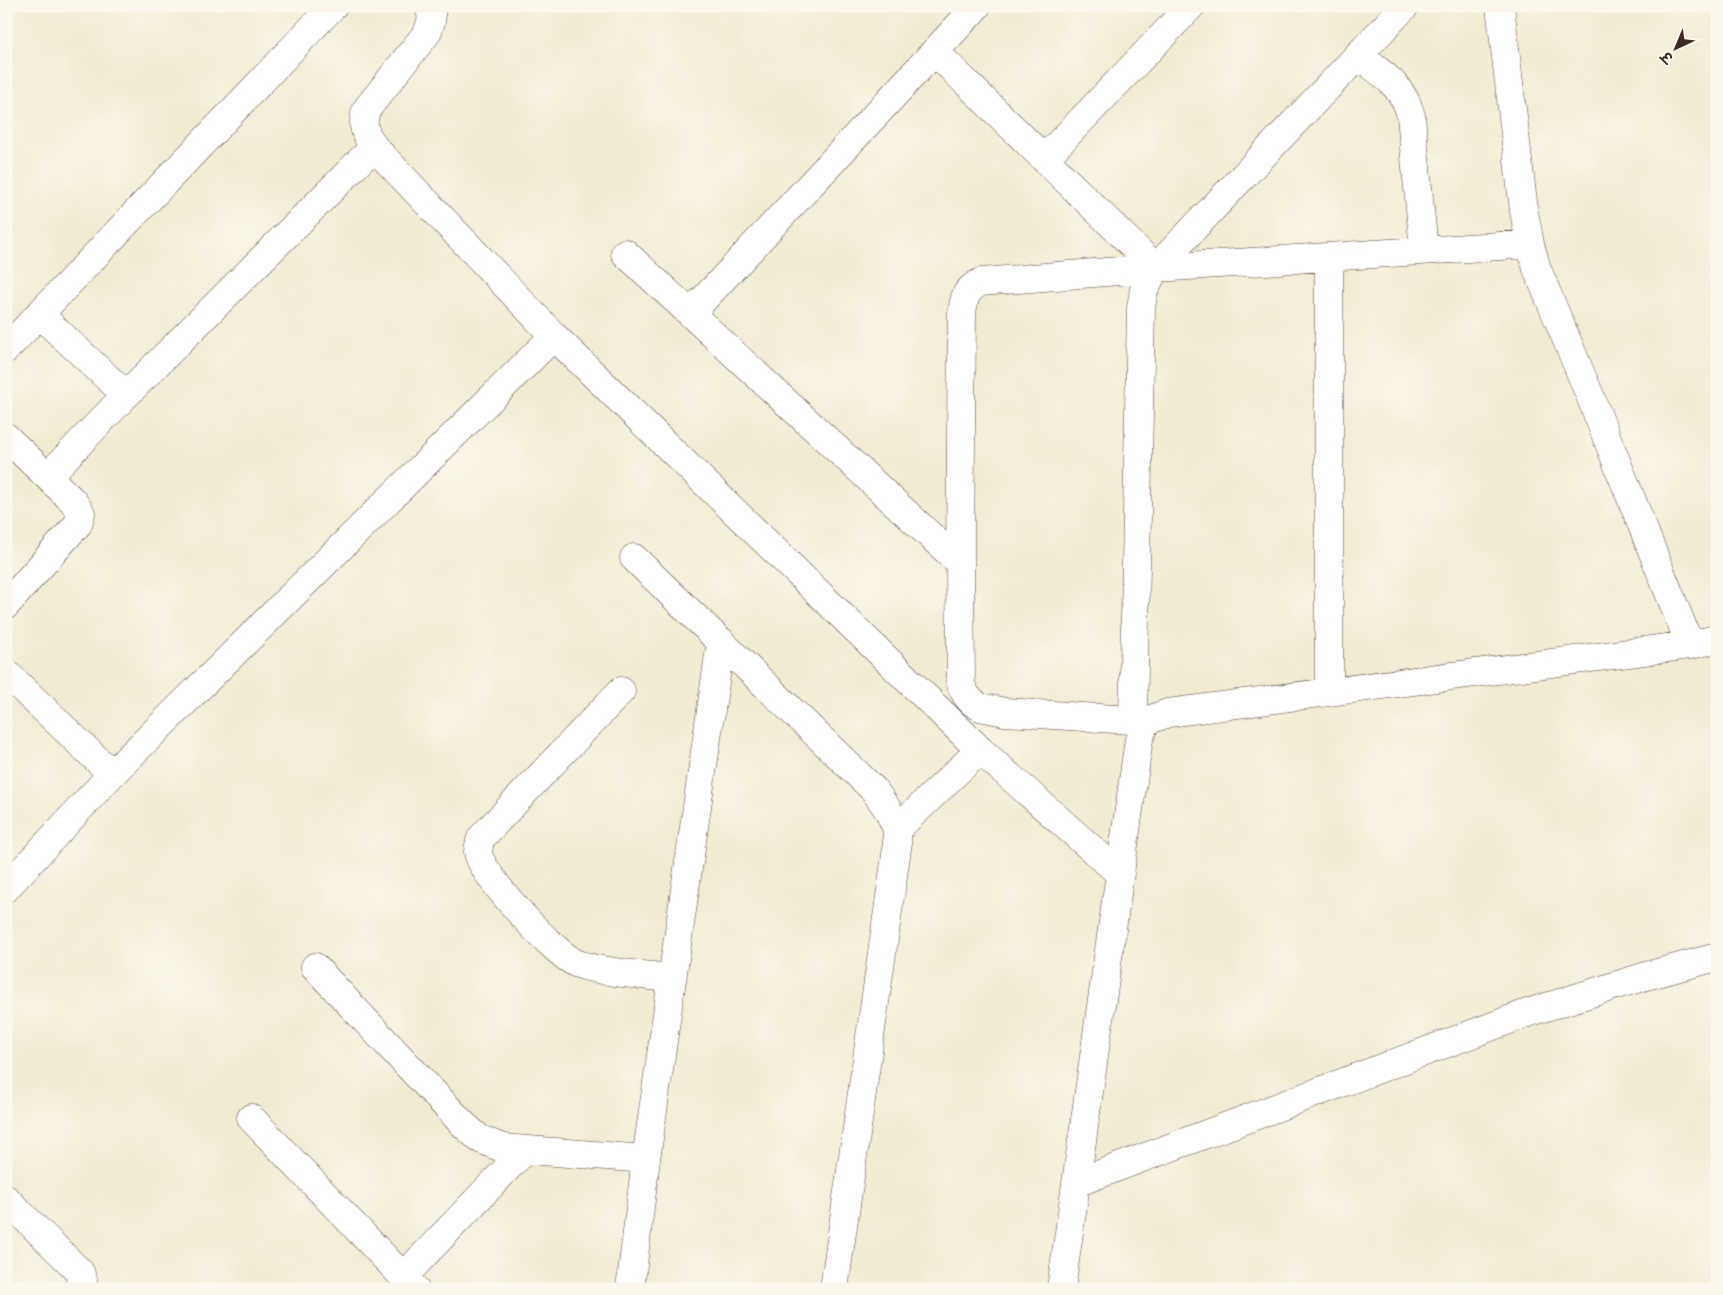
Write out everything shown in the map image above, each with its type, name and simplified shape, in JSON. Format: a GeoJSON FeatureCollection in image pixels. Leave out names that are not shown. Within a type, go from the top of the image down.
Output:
{"type":"FeatureCollection","features":[{"type":"Feature","properties":{"kind":"street"},"geometry":{"type":"LineString","coordinates":[[6,349],[333,6]]}},
{"type":"Feature","properties":{"kind":"street"},"geometry":{"type":"LineString","coordinates":[[428,6],[431,10],[432,22],[426,33],[366,110],[362,122],[366,134],[374,147],[554,336],[980,750],[1120,873]]}},
{"type":"Feature","properties":{"kind":"street"},"geometry":{"type":"LineString","coordinates":[[691,313],[977,6]]}},
{"type":"Feature","properties":{"kind":"street"},"geometry":{"type":"LineString","coordinates":[[1044,159],[1191,6]]}},
{"type":"Feature","properties":{"kind":"street"},"geometry":{"type":"LineString","coordinates":[[1500,6],[1524,211],[1537,269],[1690,645]]}},
{"type":"Feature","properties":{"kind":"street"},"geometry":{"type":"LineString","coordinates":[[1061,1289],[1139,739],[1140,308],[1144,289],[1156,268],[1358,55],[1395,9]]}},
{"type":"Feature","properties":{"kind":"street"},"geometry":{"type":"LineString","coordinates":[[935,52],[1156,268]]}},
{"type":"Feature","properties":{"kind":"street"},"geometry":{"type":"LineString","coordinates":[[1358,55],[1399,89],[1407,102],[1411,116],[1424,250]]}},
{"type":"Feature","properties":{"kind":"street"},"geometry":{"type":"LineString","coordinates":[[48,476],[126,395],[374,147]]}},
{"type":"Feature","properties":{"kind":"street"},"geometry":{"type":"LineString","coordinates":[[1530,244],[1156,268],[981,282],[970,287],[964,299],[962,314],[960,563],[962,685],[966,696],[980,707],[1005,712],[1140,720],[1168,713],[1690,645],[1717,639]]}},
{"type":"Feature","properties":{"kind":"street"},"geometry":{"type":"LineString","coordinates":[[625,253],[960,563]]}},
{"type":"Feature","properties":{"kind":"street"},"geometry":{"type":"LineString","coordinates":[[1329,257],[1329,692]]}},
{"type":"Feature","properties":{"kind":"street"},"geometry":{"type":"LineString","coordinates":[[39,314],[126,395]]}},
{"type":"Feature","properties":{"kind":"street"},"geometry":{"type":"LineString","coordinates":[[6,888],[112,774],[554,336]]}},
{"type":"Feature","properties":{"kind":"street"},"geometry":{"type":"LineString","coordinates":[[6,437],[73,501],[81,513],[78,524],[6,605]]}},
{"type":"Feature","properties":{"kind":"street"},"geometry":{"type":"LineString","coordinates":[[634,558],[874,790],[888,810],[897,829],[897,848],[834,1289]]}},
{"type":"Feature","properties":{"kind":"street"},"geometry":{"type":"LineString","coordinates":[[630,1289],[646,1159],[721,641]]}},
{"type":"Feature","properties":{"kind":"street"},"geometry":{"type":"LineString","coordinates":[[6,673],[112,774]]}},
{"type":"Feature","properties":{"kind":"street"},"geometry":{"type":"LineString","coordinates":[[621,691],[481,838],[478,852],[491,878],[541,936],[560,954],[576,964],[591,968],[672,978]]}},
{"type":"Feature","properties":{"kind":"street"},"geometry":{"type":"LineString","coordinates":[[897,829],[980,750]]}},
{"type":"Feature","properties":{"kind":"street"},"geometry":{"type":"LineString","coordinates":[[1076,1183],[1530,1012],[1646,976],[1717,957]]}},
{"type":"Feature","properties":{"kind":"street"},"geometry":{"type":"LineString","coordinates":[[315,967],[480,1139],[502,1148],[524,1151],[646,1159]]}},
{"type":"Feature","properties":{"kind":"street"},"geometry":{"type":"LineString","coordinates":[[251,1118],[409,1283],[524,1151]]}},
{"type":"Feature","properties":{"kind":"street"},"geometry":{"type":"LineString","coordinates":[[6,1199],[80,1272],[83,1280],[77,1289]]}}]}
